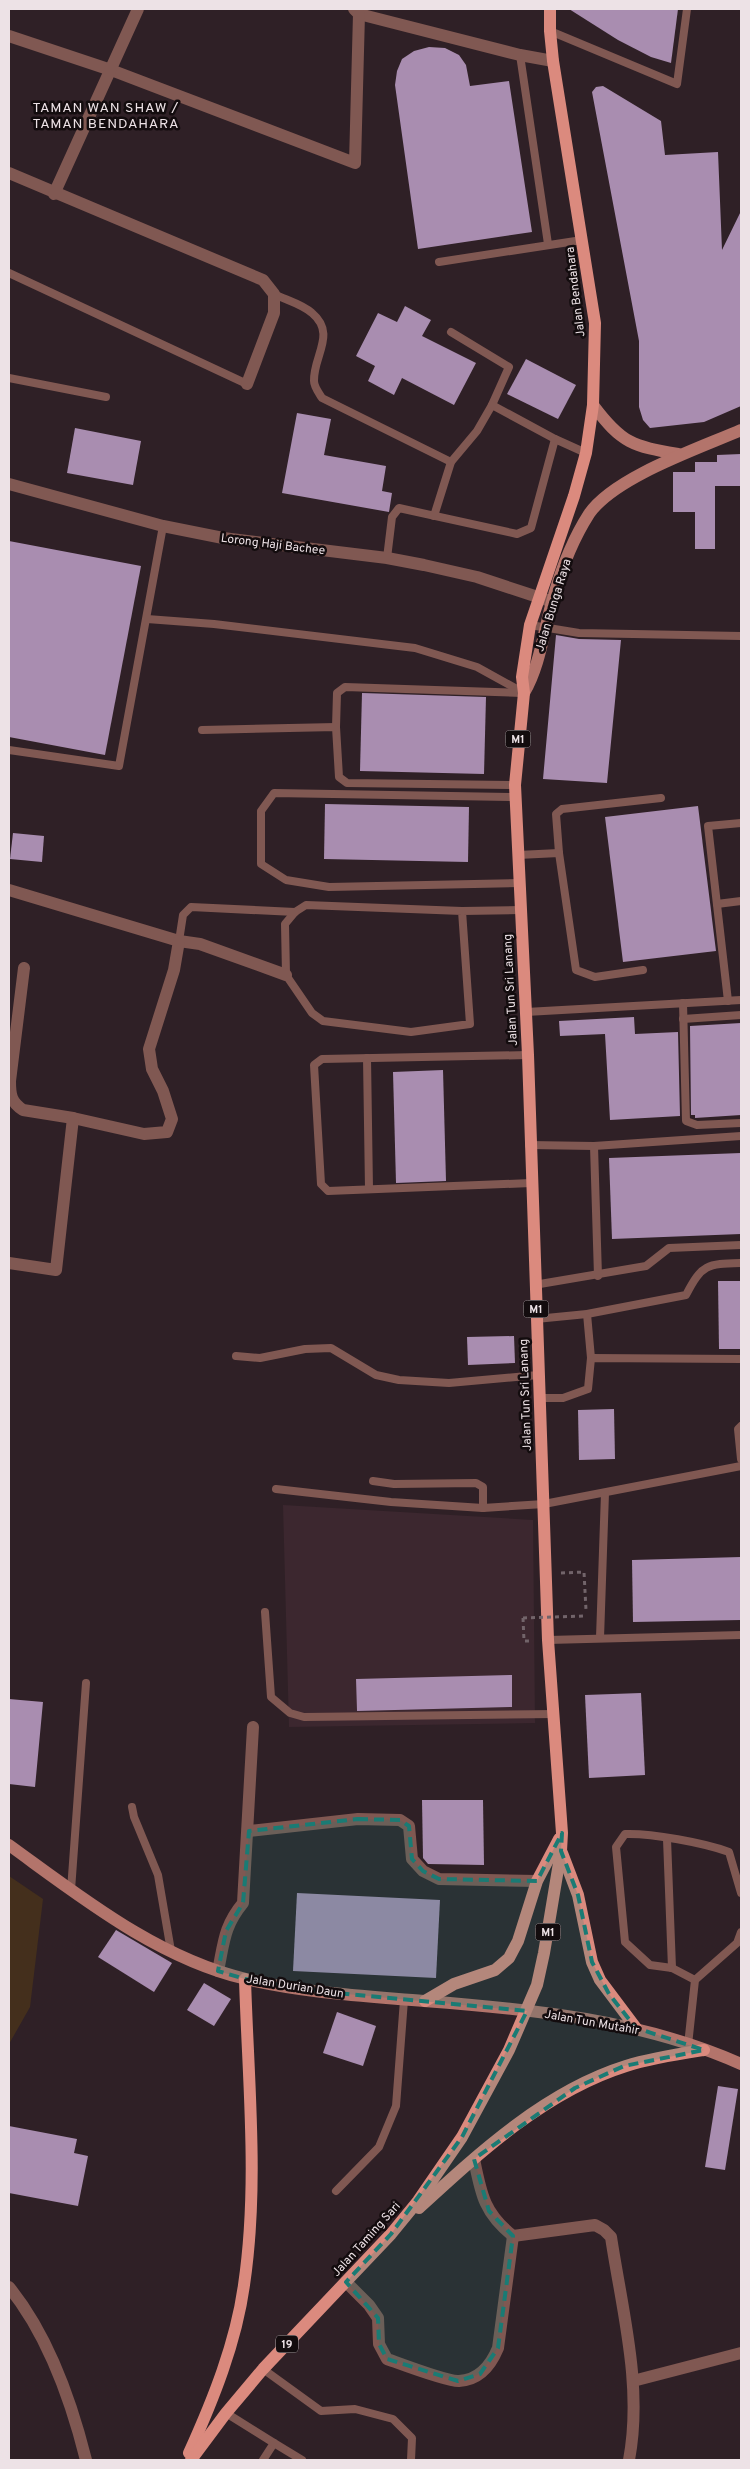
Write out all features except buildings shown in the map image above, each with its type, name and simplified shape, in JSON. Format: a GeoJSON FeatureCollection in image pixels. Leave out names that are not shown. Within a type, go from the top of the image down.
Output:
{"type":"FeatureCollection","features":[{"type":"Feature","properties":{"kind":"main road","name":"Jalan Bendahara"},"geometry":{"type":"LineString","coordinates":[[530,625],[574,496],[586,453],[593,405],[595,323],[553,61],[550,9]]}},
{"type":"Feature","properties":{"kind":"main road","name":"Jalan Tun Sri Lanang"},"geometry":{"type":"LineString","coordinates":[[527,2011],[544,1953],[561,1851],[562,1833],[548,1640],[529,1145],[528,1055],[515,791],[524,693],[522,678],[530,625]]}},
{"type":"Feature","properties":{"kind":"main road"},"geometry":{"type":"LineString","coordinates":[[425,2001],[454,1984],[495,1970],[509,1958],[518,1941],[537,1881],[562,1833]]}},
{"type":"Feature","properties":{"kind":"main road"},"geometry":{"type":"LineString","coordinates":[[561,1851],[578,1895],[592,1962],[600,1980],[636,2028]]}},
{"type":"Feature","properties":{"kind":"main road"},"geometry":{"type":"LineString","coordinates":[[186,2460],[215,2392],[231,2343],[244,2286],[251,2226],[253,2174],[245,1979]]}},
{"type":"Feature","properties":{"kind":"main road","name":"Jalan Taming Sari"},"geometry":{"type":"LineString","coordinates":[[191,2460],[226,2413],[263,2369],[391,2234],[418,2201],[462,2137],[486,2096],[527,2011]]}},
{"type":"Feature","properties":{"kind":"main road"},"geometry":{"type":"LineString","coordinates":[[391,2234],[474,2159],[526,2119],[575,2088],[624,2066],[663,2056],[704,2050]]}},
{"type":"Feature","properties":{"kind":"street"},"geometry":{"type":"LineString","coordinates":[[54,194],[138,9]]}},
{"type":"Feature","properties":{"kind":"street"},"geometry":{"type":"LineString","coordinates":[[9,36],[111,70],[355,163],[357,12],[520,55],[553,61]]}},
{"type":"Feature","properties":{"kind":"street"},"geometry":{"type":"LineString","coordinates":[[9,173],[54,194],[263,280],[274,294],[274,313],[247,384]]}},
{"type":"Feature","properties":{"kind":"street"},"geometry":{"type":"LineString","coordinates":[[593,405],[609,426],[623,439],[640,447],[678,454]]}},
{"type":"Feature","properties":{"kind":"street","name":"Jalan Bunga Raya"},"geometry":{"type":"LineString","coordinates":[[524,693],[532,678],[544,627],[570,548],[590,513],[605,498],[624,485],[678,454],[704,447],[741,430]]}},
{"type":"Feature","properties":{"kind":"street","name":"Lorong Haji Bachee"},"geometry":{"type":"LineString","coordinates":[[9,484],[163,526],[223,538],[388,558],[476,576],[552,602]]}},
{"type":"Feature","properties":{"kind":"street"},"geometry":{"type":"LineString","coordinates":[[9,890],[179,941],[200,944],[286,975]]}},
{"type":"Feature","properties":{"kind":"street"},"geometry":{"type":"LineString","coordinates":[[24,968],[10,1081],[13,1105],[23,1110],[73,1118],[144,1134],[168,1132],[172,1118],[163,1091],[152,1069],[149,1049],[174,970],[179,941]]}},
{"type":"Feature","properties":{"kind":"street"},"geometry":{"type":"LineString","coordinates":[[9,1264],[56,1270],[73,1118]]}},
{"type":"Feature","properties":{"kind":"street"},"geometry":{"type":"LineString","coordinates":[[218,1971],[226,1931],[231,1918],[244,1903],[253,1727]]}},
{"type":"Feature","properties":{"kind":"street"},"geometry":{"type":"LineString","coordinates":[[249,1831],[358,1819],[400,1820],[409,1826],[412,1859],[423,1871],[439,1879],[537,1881]]}},
{"type":"Feature","properties":{"kind":"street","name":"Jalan Durian Daun"},"geometry":{"type":"LineString","coordinates":[[9,1845],[71,1890],[127,1927],[171,1951],[218,1971],[245,1979],[325,1992],[527,2011]]}},
{"type":"Feature","properties":{"kind":"street","name":"Jalan Tun Mutahir"},"geometry":{"type":"LineString","coordinates":[[527,2011],[636,2028],[741,2064]]}},
{"type":"Feature","properties":{"kind":"street"},"geometry":{"type":"LineString","coordinates":[[474,2159],[480,2191],[489,2211],[496,2223],[513,2236],[589,2225],[604,2230],[611,2237],[634,2381],[635,2414],[629,2460]]}},
{"type":"Feature","properties":{"kind":"street"},"geometry":{"type":"LineString","coordinates":[[346,2282],[369,2305],[378,2318],[379,2344],[387,2359],[458,2381],[480,2374],[492,2362],[498,2348],[513,2236]]}},
{"type":"Feature","properties":{"kind":"street"},"geometry":{"type":"LineString","coordinates":[[9,2287],[44,2344],[68,2396],[86,2460]]}},
{"type":"Feature","properties":{"kind":"street"},"geometry":{"type":"LineString","coordinates":[[634,2381],[741,2353]]}},
{"type":"Feature","properties":{"kind":"lane"},"geometry":{"type":"LineString","coordinates":[[550,31],[677,84],[687,9]]}},
{"type":"Feature","properties":{"kind":"lane"},"geometry":{"type":"LineString","coordinates":[[520,55],[548,244]]}},
{"type":"Feature","properties":{"kind":"lane"},"geometry":{"type":"LineString","coordinates":[[439,262],[582,240]]}},
{"type":"Feature","properties":{"kind":"lane"},"geometry":{"type":"LineString","coordinates":[[9,273],[247,384]]}},
{"type":"Feature","properties":{"kind":"lane"},"geometry":{"type":"LineString","coordinates":[[274,294],[312,312],[323,325],[325,341],[316,366],[314,383],[322,398],[452,462]]}},
{"type":"Feature","properties":{"kind":"lane"},"geometry":{"type":"LineString","coordinates":[[434,516],[452,462],[477,431],[492,405],[509,367],[451,332]]}},
{"type":"Feature","properties":{"kind":"lane"},"geometry":{"type":"LineString","coordinates":[[9,378],[106,397]]}},
{"type":"Feature","properties":{"kind":"lane"},"geometry":{"type":"LineString","coordinates":[[492,405],[555,439],[586,453]]}},
{"type":"Feature","properties":{"kind":"lane"},"geometry":{"type":"LineString","coordinates":[[388,558],[392,517],[399,508],[516,534],[531,528],[555,439]]}},
{"type":"Feature","properties":{"kind":"lane"},"geometry":{"type":"LineString","coordinates":[[9,750],[119,766],[163,526]]}},
{"type":"Feature","properties":{"kind":"lane"},"geometry":{"type":"LineString","coordinates":[[146,619],[415,648],[477,667],[524,693]]}},
{"type":"Feature","properties":{"kind":"lane"},"geometry":{"type":"LineString","coordinates":[[530,625],[579,633],[741,636]]}},
{"type":"Feature","properties":{"kind":"lane"},"geometry":{"type":"LineString","coordinates":[[515,791],[347,783],[339,777],[336,727],[337,693],[345,688],[524,693]]}},
{"type":"Feature","properties":{"kind":"lane"},"geometry":{"type":"LineString","coordinates":[[202,730],[336,727]]}},
{"type":"Feature","properties":{"kind":"lane"},"geometry":{"type":"LineString","coordinates":[[515,791],[274,793],[261,811],[261,864],[286,880],[329,887],[519,883]]}},
{"type":"Feature","properties":{"kind":"lane"},"geometry":{"type":"LineString","coordinates":[[643,970],[595,977],[585,975],[576,970],[559,853],[556,814],[562,809],[661,798]]}},
{"type":"Feature","properties":{"kind":"lane"},"geometry":{"type":"LineString","coordinates":[[728,1001],[708,826],[741,823]]}},
{"type":"Feature","properties":{"kind":"lane"},"geometry":{"type":"LineString","coordinates":[[518,855],[559,853]]}},
{"type":"Feature","properties":{"kind":"lane"},"geometry":{"type":"LineString","coordinates":[[717,904],[741,901]]}},
{"type":"Feature","properties":{"kind":"lane"},"geometry":{"type":"LineString","coordinates":[[462,911],[470,1024],[411,1032],[323,1021],[312,1013],[286,975],[286,924],[295,912],[306,904],[462,911],[520,910]]}},
{"type":"Feature","properties":{"kind":"lane"},"geometry":{"type":"LineString","coordinates":[[179,941],[183,915],[191,907],[295,912]]}},
{"type":"Feature","properties":{"kind":"lane"},"geometry":{"type":"LineString","coordinates":[[526,1012],[741,1000]]}},
{"type":"Feature","properties":{"kind":"lane"},"geometry":{"type":"LineString","coordinates":[[683,1003],[686,1122],[697,1125],[741,1123]]}},
{"type":"Feature","properties":{"kind":"lane"},"geometry":{"type":"LineString","coordinates":[[683,1019],[741,1016]]}},
{"type":"Feature","properties":{"kind":"lane"},"geometry":{"type":"LineString","coordinates":[[528,1055],[322,1059],[314,1066],[321,1184],[328,1191],[531,1183]]}},
{"type":"Feature","properties":{"kind":"lane"},"geometry":{"type":"LineString","coordinates":[[367,1058],[369,1189]]}},
{"type":"Feature","properties":{"kind":"lane"},"geometry":{"type":"LineString","coordinates":[[529,1145],[594,1146],[741,1136]]}},
{"type":"Feature","properties":{"kind":"lane"},"geometry":{"type":"LineString","coordinates":[[594,1146],[598,1276]]}},
{"type":"Feature","properties":{"kind":"lane"},"geometry":{"type":"LineString","coordinates":[[534,1285],[598,1276],[646,1266],[669,1248],[741,1245]]}},
{"type":"Feature","properties":{"kind":"lane"},"geometry":{"type":"LineString","coordinates":[[536,1319],[587,1314],[686,1295],[697,1273],[714,1264],[741,1263]]}},
{"type":"Feature","properties":{"kind":"lane"},"geometry":{"type":"LineString","coordinates":[[539,1398],[563,1398],[588,1389],[591,1358],[587,1314]]}},
{"type":"Feature","properties":{"kind":"lane"},"geometry":{"type":"LineString","coordinates":[[236,1356],[260,1358],[305,1349],[331,1348],[376,1375],[399,1380],[449,1383],[538,1375]]}},
{"type":"Feature","properties":{"kind":"lane"},"geometry":{"type":"LineString","coordinates":[[591,1358],[741,1360]]}},
{"type":"Feature","properties":{"kind":"lane"},"geometry":{"type":"LineString","coordinates":[[741,1426],[738,1429],[741,1459]]}},
{"type":"Feature","properties":{"kind":"lane"},"geometry":{"type":"LineString","coordinates":[[276,1489],[391,1502],[483,1508],[544,1504],[605,1494],[741,1466]]}},
{"type":"Feature","properties":{"kind":"lane"},"geometry":{"type":"LineString","coordinates":[[373,1480],[394,1484],[476,1484],[483,1487],[483,1508]]}},
{"type":"Feature","properties":{"kind":"lane"},"geometry":{"type":"LineString","coordinates":[[600,1638],[605,1494]]}},
{"type":"Feature","properties":{"kind":"lane"},"geometry":{"type":"LineString","coordinates":[[265,1612],[271,1698],[290,1713],[304,1717],[554,1714]]}},
{"type":"Feature","properties":{"kind":"lane"},"geometry":{"type":"LineString","coordinates":[[548,1640],[741,1635]]}},
{"type":"Feature","properties":{"kind":"lane"},"geometry":{"type":"LineString","coordinates":[[71,1890],[86,1683]]}},
{"type":"Feature","properties":{"kind":"lane"},"geometry":{"type":"LineString","coordinates":[[132,1807],[134,1817],[158,1875],[171,1951]]}},
{"type":"Feature","properties":{"kind":"lane"},"geometry":{"type":"LineString","coordinates":[[695,1980],[672,1968],[650,1965],[625,1942],[616,1847],[626,1834],[641,1833],[713,1846],[729,1852],[741,1893]]}},
{"type":"Feature","properties":{"kind":"lane"},"geometry":{"type":"LineString","coordinates":[[667,1839],[672,1968]]}},
{"type":"Feature","properties":{"kind":"lane"},"geometry":{"type":"LineString","coordinates":[[688,2045],[695,1980],[737,1943],[741,1932]]}},
{"type":"Feature","properties":{"kind":"lane"},"geometry":{"type":"LineString","coordinates":[[336,2191],[380,2146],[396,2106],[404,2000]]}},
{"type":"Feature","properties":{"kind":"lane"},"geometry":{"type":"LineString","coordinates":[[263,2369],[321,2411],[355,2408],[393,2418],[412,2438],[411,2460]]}},
{"type":"Feature","properties":{"kind":"lane"},"geometry":{"type":"LineString","coordinates":[[226,2413],[302,2460]]}},
{"type":"Feature","properties":{"kind":"lane"},"geometry":{"type":"LineString","coordinates":[[263,2460],[274,2443]]}},
{"type":"Feature","properties":{"kind":"path"},"geometry":{"type":"LineString","coordinates":[[546,1573],[584,1572],[586,1616],[523,1618],[524,1641],[548,1640]]}},
{"type":"Feature","properties":{"kind":"highlighted area"},"geometry":{"type":"Polygon","coordinates":[[[358,1819],[400,1820],[409,1826],[412,1859],[423,1871],[439,1879],[537,1881],[562,1833],[561,1851],[578,1895],[592,1962],[609,1994],[636,2028],[704,2050],[624,2066],[575,2088],[474,2159],[489,2211],[513,2236],[498,2348],[480,2374],[458,2381],[387,2359],[379,2344],[378,2318],[346,2282],[391,2234],[462,2137],[527,2011],[325,1992],[245,1979],[218,1971],[226,1931],[243,1903],[249,1831],[358,1819]]]}},
{"type":"Feature","properties":{"kind":"shaded area"},"geometry":{"type":"Polygon","coordinates":[[[283,1505],[533,1520],[535,1723],[289,1727],[283,1505]]]}},
{"type":"Feature","properties":{"kind":"shaded area"},"geometry":{"type":"Polygon","coordinates":[[[9,1876],[43,1899],[30,2007],[9,2044],[9,1876]]]}},
{"type":"Feature","properties":{"kind":"district","name":"TAMAN WAN SHAW / TAMAN BENDAHARA"},"geometry":{"type":"Point","coordinates":[106,116]}}]}
